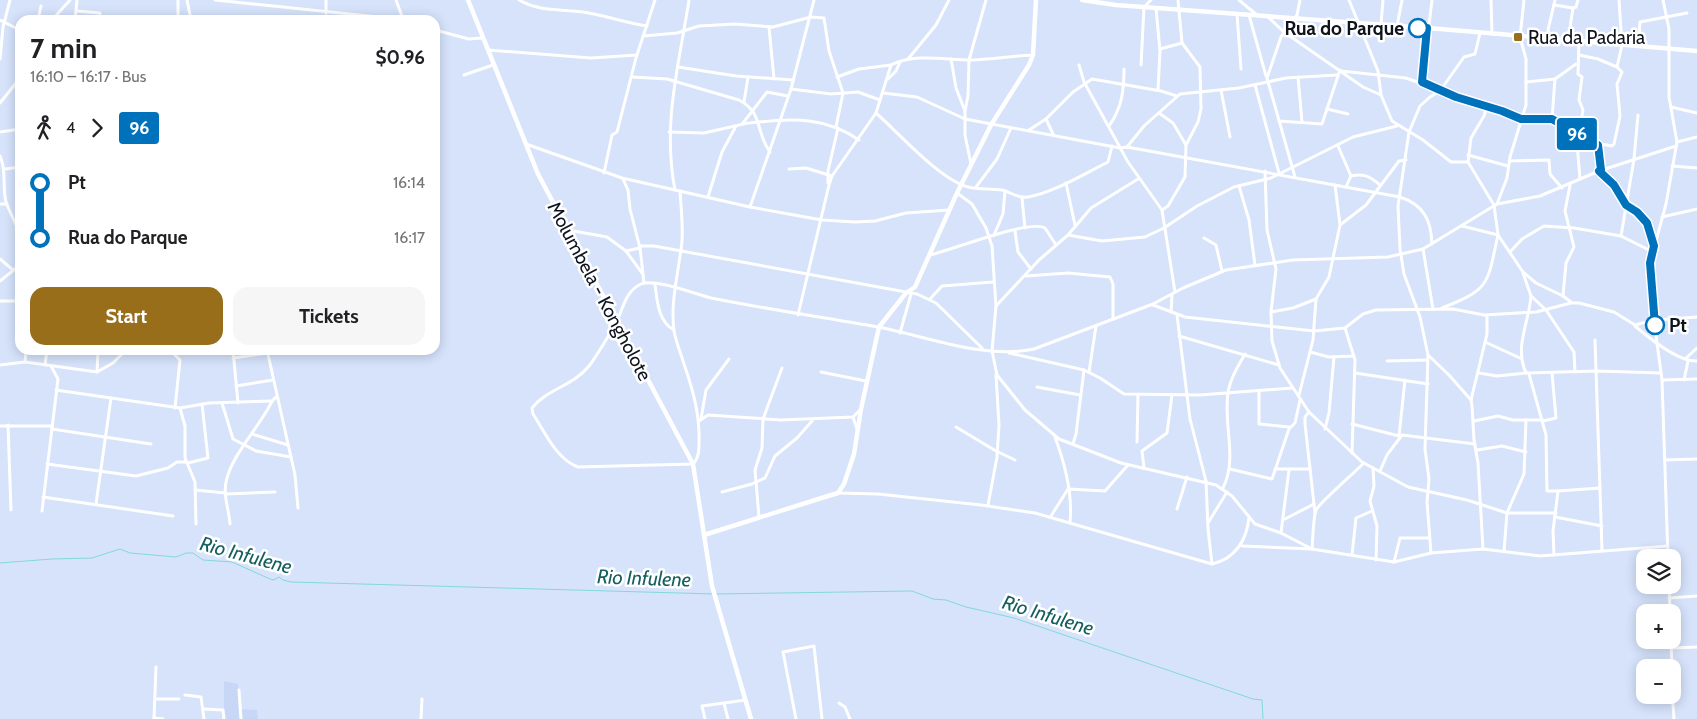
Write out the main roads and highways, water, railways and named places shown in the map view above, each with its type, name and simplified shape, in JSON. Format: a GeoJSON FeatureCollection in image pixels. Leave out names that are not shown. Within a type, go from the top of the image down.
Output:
{"type":"FeatureCollection","features":[{"type":"Feature","properties":{"kind":"waterway","name":"Rio Infulene"},"geometry":{"type":"LineString","coordinates":[[0,563],[92,558],[120,549],[130,553],[176,557],[186,553],[193,553],[203,560],[232,562],[270,579],[274,580],[279,577],[291,582],[715,594],[912,591],[933,599],[946,600],[966,607],[1014,618],[1253,699],[1262,700],[1263,719]]}},
{"type":"Feature","properties":{"kind":"place","name":"Rua do Parque"},"geometry":{"type":"Point","coordinates":[1418,28]}},
{"type":"Feature","properties":{"kind":"place","name":"Rua da Padaria"},"geometry":{"type":"Point","coordinates":[1518,37]}},
{"type":"Feature","properties":{"kind":"place","name":"Pt"},"geometry":{"type":"Point","coordinates":[1655,325]}}]}
